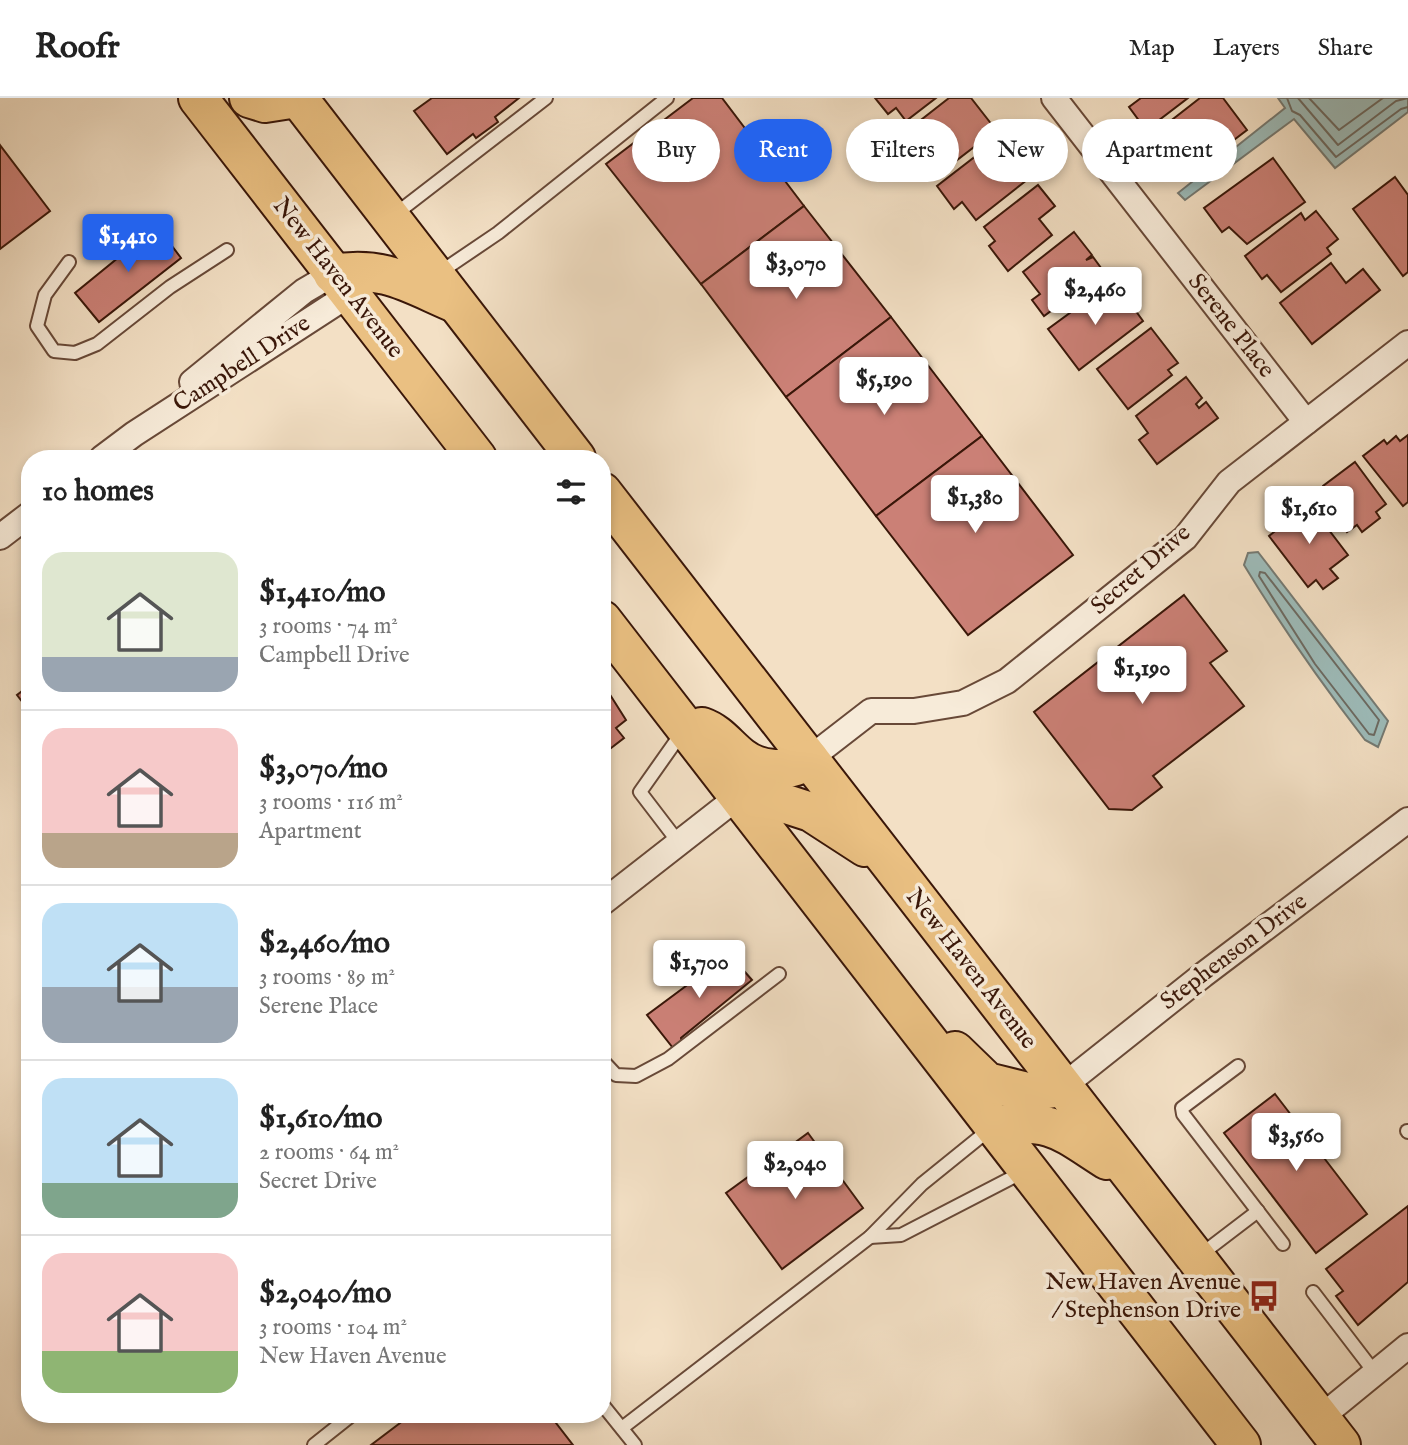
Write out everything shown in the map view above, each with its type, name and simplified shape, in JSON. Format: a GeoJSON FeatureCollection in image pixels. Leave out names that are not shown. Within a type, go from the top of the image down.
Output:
{"type":"FeatureCollection","features":[{"type":"Feature","properties":{"kind":"main road","name":"New Haven Avenue"},"geometry":{"type":"LineString","coordinates":[[198,98],[471,450]]}},
{"type":"Feature","properties":{"kind":"main road"},"geometry":{"type":"LineString","coordinates":[[249,98],[265,103],[297,98],[570,450]]}},
{"type":"Feature","properties":{"kind":"main road"},"geometry":{"type":"LineString","coordinates":[[342,284],[359,269],[382,272],[446,290]]}},
{"type":"Feature","properties":{"kind":"main road","name":"New Haven Avenue"},"geometry":{"type":"LineString","coordinates":[[611,504],[1331,1431]]}},
{"type":"Feature","properties":{"kind":"main road"},"geometry":{"type":"LineString","coordinates":[[611,632],[1241,1445]]}},
{"type":"Feature","properties":{"kind":"main road"},"geometry":{"type":"LineString","coordinates":[[685,727],[710,730],[741,757],[765,768],[790,768],[809,759]]}},
{"type":"Feature","properties":{"kind":"main road"},"geometry":{"type":"LineString","coordinates":[[738,796],[780,802],[811,812],[891,864]]}},
{"type":"Feature","properties":{"kind":"main road"},"geometry":{"type":"LineString","coordinates":[[874,971],[987,1082],[1027,1092],[1062,1087]]}},
{"type":"Feature","properties":{"kind":"main road"},"geometry":{"type":"LineString","coordinates":[[994,1125],[1030,1121],[1055,1128],[1130,1174]]}},
{"type":"Feature","properties":{"kind":"street","name":"Serene Place"},"geometry":{"type":"LineString","coordinates":[[1054,98],[1306,422]]}},
{"type":"Feature","properties":{"kind":"street","name":"Campbell Drive"},"geometry":{"type":"LineString","coordinates":[[113,450],[227,351],[304,291],[342,284]]}},
{"type":"Feature","properties":{"kind":"street","name":"Secret Drive"},"geometry":{"type":"LineString","coordinates":[[809,759],[871,711],[914,711],[963,703],[1007,681],[1185,538],[1229,482],[1408,343]]}},
{"type":"Feature","properties":{"kind":"street"},"geometry":{"type":"LineString","coordinates":[[0,537],[21,521]]}},
{"type":"Feature","properties":{"kind":"street"},"geometry":{"type":"LineString","coordinates":[[611,896],[738,796]]}},
{"type":"Feature","properties":{"kind":"street","name":"Stephenson Drive"},"geometry":{"type":"LineString","coordinates":[[1062,1087],[1203,975],[1408,820]]}},
{"type":"Feature","properties":{"kind":"street"},"geometry":{"type":"LineString","coordinates":[[1331,1431],[1376,1373],[1408,1346]]}},
{"type":"Feature","properties":{"kind":"lane"},"geometry":{"type":"LineString","coordinates":[[390,218],[546,98]]}},
{"type":"Feature","properties":{"kind":"lane"},"geometry":{"type":"LineString","coordinates":[[446,290],[498,233],[667,98]]}},
{"type":"Feature","properties":{"kind":"lane"},"geometry":{"type":"LineString","coordinates":[[69,262],[45,295],[37,326],[54,351],[75,353],[97,344],[170,287],[227,250]]}},
{"type":"Feature","properties":{"kind":"lane"},"geometry":{"type":"LineString","coordinates":[[679,843],[640,793],[685,727]]}},
{"type":"Feature","properties":{"kind":"lane"},"geometry":{"type":"LineString","coordinates":[[611,1069],[617,1075],[636,1076],[668,1059],[779,974]]}},
{"type":"Feature","properties":{"kind":"lane"},"geometry":{"type":"LineString","coordinates":[[1238,1066],[1182,1108],[1183,1114],[1283,1244]]}},
{"type":"Feature","properties":{"kind":"lane"},"geometry":{"type":"LineString","coordinates":[[622,1428],[870,1237],[922,1184],[994,1125]]}},
{"type":"Feature","properties":{"kind":"lane"},"geometry":{"type":"LineString","coordinates":[[870,1237],[901,1234],[1028,1169]]}},
{"type":"Feature","properties":{"kind":"lane"},"geometry":{"type":"LineString","coordinates":[[1196,1258],[1258,1211]]}},
{"type":"Feature","properties":{"kind":"lane"},"geometry":{"type":"LineString","coordinates":[[1313,1293],[1376,1373]]}},
{"type":"Feature","properties":{"kind":"lane"},"geometry":{"type":"LineString","coordinates":[[611,1415],[635,1445]]}},
{"type":"Feature","properties":{"kind":"lane"},"geometry":{"type":"LineString","coordinates":[[314,1445],[342,1423]]}},
{"type":"Feature","properties":{"kind":"water"},"geometry":{"type":"Polygon","coordinates":[[[1278,98],[1408,98],[1408,112],[1335,168],[1294,119],[1237,161],[1237,146],[1285,108],[1278,98]]]}},
{"type":"Feature","properties":{"kind":"water"},"geometry":{"type":"Polygon","coordinates":[[[1192,182],[1209,182],[1185,200],[1178,193],[1192,182]]]}},
{"type":"Feature","properties":{"kind":"water"},"geometry":{"type":"Polygon","coordinates":[[[1258,552],[1388,721],[1378,747],[1365,740],[1333,697],[1244,565],[1248,553],[1258,552]]]}},
{"type":"Feature","properties":{"kind":"building"},"geometry":{"type":"Polygon","coordinates":[[[432,98],[519,98],[495,117],[498,122],[476,138],[473,134],[447,154],[414,111],[432,98]]]}},
{"type":"Feature","properties":{"kind":"building"},"geometry":{"type":"Polygon","coordinates":[[[693,98],[722,98],[738,119],[734,119],[734,182],[786,182],[804,206],[701,284],[606,164],[632,144],[632,182],[720,182],[720,119],[665,119],[693,98]]]}},
{"type":"Feature","properties":{"kind":"building"},"geometry":{"type":"Polygon","coordinates":[[[875,98],[936,98],[909,119],[904,119],[896,108],[888,114],[875,98]]]}},
{"type":"Feature","properties":{"kind":"building"},"geometry":{"type":"Polygon","coordinates":[[[949,98],[971,98],[987,119],[973,119],[973,148],[959,159],[959,119],[922,119],[949,98]]]}},
{"type":"Feature","properties":{"kind":"building"},"geometry":{"type":"Polygon","coordinates":[[[1141,98],[1188,98],[1160,119],[1138,119],[1129,107],[1141,98]]]}},
{"type":"Feature","properties":{"kind":"building"},"geometry":{"type":"Polygon","coordinates":[[[1200,98],[1223,98],[1247,130],[1237,138],[1237,119],[1173,119],[1200,98]]]}},
{"type":"Feature","properties":{"kind":"building"},"geometry":{"type":"Polygon","coordinates":[[[0,145],[50,211],[0,249],[0,145]]]}},
{"type":"Feature","properties":{"kind":"building"},"geometry":{"type":"Polygon","coordinates":[[[973,158],[973,182],[1024,182],[976,220],[962,202],[954,209],[937,186],[942,182],[959,182],[959,169],[973,158]]]}},
{"type":"Feature","properties":{"kind":"building"},"geometry":{"type":"Polygon","coordinates":[[[1273,158],[1305,202],[1247,244],[1229,227],[1222,232],[1204,208],[1273,158]]]}},
{"type":"Feature","properties":{"kind":"building"},"geometry":{"type":"Polygon","coordinates":[[[1395,177],[1408,195],[1408,272],[1403,276],[1353,209],[1395,177]]]}},
{"type":"Feature","properties":{"kind":"building"},"geometry":{"type":"Polygon","coordinates":[[[1038,185],[1055,206],[1039,219],[1052,235],[1008,271],[989,246],[995,241],[984,227],[1038,185]]]}},
{"type":"Feature","properties":{"kind":"building"},"geometry":{"type":"Polygon","coordinates":[[[804,206],[891,317],[786,397],[701,284],[804,206]]]}},
{"type":"Feature","properties":{"kind":"building"},"geometry":{"type":"Polygon","coordinates":[[[1316,211],[1338,239],[1327,248],[1331,254],[1281,292],[1267,275],[1262,279],[1245,256],[1301,213],[1305,220],[1316,211]]]}},
{"type":"Feature","properties":{"kind":"building"},"geometry":{"type":"Polygon","coordinates":[[[157,226],[181,258],[99,322],[75,293],[157,226]]]}},
{"type":"Feature","properties":{"kind":"building"},"geometry":{"type":"Polygon","coordinates":[[[1074,232],[1092,255],[1086,260],[1093,257],[1104,272],[1044,316],[1032,300],[1040,294],[1023,272],[1074,232]]]}},
{"type":"Feature","properties":{"kind":"building"},"geometry":{"type":"Polygon","coordinates":[[[1331,263],[1346,283],[1363,269],[1380,290],[1312,344],[1280,303],[1331,263]]]}},
{"type":"Feature","properties":{"kind":"building"},"geometry":{"type":"Polygon","coordinates":[[[1104,288],[1112,299],[1122,292],[1143,321],[1079,370],[1048,329],[1104,288]]]}},
{"type":"Feature","properties":{"kind":"building"},"geometry":{"type":"Polygon","coordinates":[[[891,317],[982,436],[876,516],[786,397],[891,317]]]}},
{"type":"Feature","properties":{"kind":"building"},"geometry":{"type":"Polygon","coordinates":[[[1151,328],[1178,363],[1168,370],[1172,375],[1128,409],[1097,369],[1151,328]]]}},
{"type":"Feature","properties":{"kind":"building"},"geometry":{"type":"Polygon","coordinates":[[[1186,377],[1202,398],[1196,404],[1199,408],[1206,402],[1218,418],[1157,464],[1139,440],[1148,433],[1136,416],[1186,377]]]}},
{"type":"Feature","properties":{"kind":"building"},"geometry":{"type":"Polygon","coordinates":[[[1408,435],[1408,502],[1403,506],[1363,456],[1384,440],[1387,444],[1396,436],[1400,441],[1408,435]]]}},
{"type":"Feature","properties":{"kind":"building"},"geometry":{"type":"Polygon","coordinates":[[[982,436],[1073,555],[968,635],[876,516],[982,436]]]}},
{"type":"Feature","properties":{"kind":"building"},"geometry":{"type":"Polygon","coordinates":[[[1355,462],[1386,504],[1376,512],[1380,518],[1362,532],[1357,525],[1347,532],[1319,494],[1323,486],[1355,462]]]}},
{"type":"Feature","properties":{"kind":"building"},"geometry":{"type":"Polygon","coordinates":[[[1306,500],[1348,555],[1330,569],[1338,578],[1323,589],[1316,580],[1308,587],[1269,536],[1285,523],[1289,529],[1293,526],[1285,516],[1306,500]]]}},
{"type":"Feature","properties":{"kind":"building"},"geometry":{"type":"Polygon","coordinates":[[[1184,595],[1227,651],[1210,663],[1244,706],[1153,776],[1162,787],[1132,810],[1109,809],[1034,712],[1184,595]]]}},
{"type":"Feature","properties":{"kind":"building"},"geometry":{"type":"Polygon","coordinates":[[[611,696],[626,720],[616,728],[624,738],[611,748],[611,696]]]}},
{"type":"Feature","properties":{"kind":"building"},"geometry":{"type":"Polygon","coordinates":[[[729,954],[752,980],[681,1038],[682,1043],[673,1048],[647,1015],[729,954]]]}},
{"type":"Feature","properties":{"kind":"building"},"geometry":{"type":"Polygon","coordinates":[[[1275,1094],[1367,1214],[1316,1253],[1224,1133],[1275,1094]]]}},
{"type":"Feature","properties":{"kind":"building"},"geometry":{"type":"Polygon","coordinates":[[[808,1133],[863,1208],[782,1269],[726,1193],[808,1133]]]}},
{"type":"Feature","properties":{"kind":"building"},"geometry":{"type":"Polygon","coordinates":[[[1408,1206],[1408,1282],[1358,1325],[1336,1296],[1343,1291],[1326,1269],[1408,1206]]]}},
{"type":"Feature","properties":{"kind":"building"},"geometry":{"type":"Polygon","coordinates":[[[400,1423],[556,1423],[573,1445],[371,1445],[400,1423]]]}},
{"type":"Feature","properties":{"kind":"place","name":"New Haven Avenue / Stephenson Drive"},"geometry":{"type":"Point","coordinates":[1264,1296]}}]}
